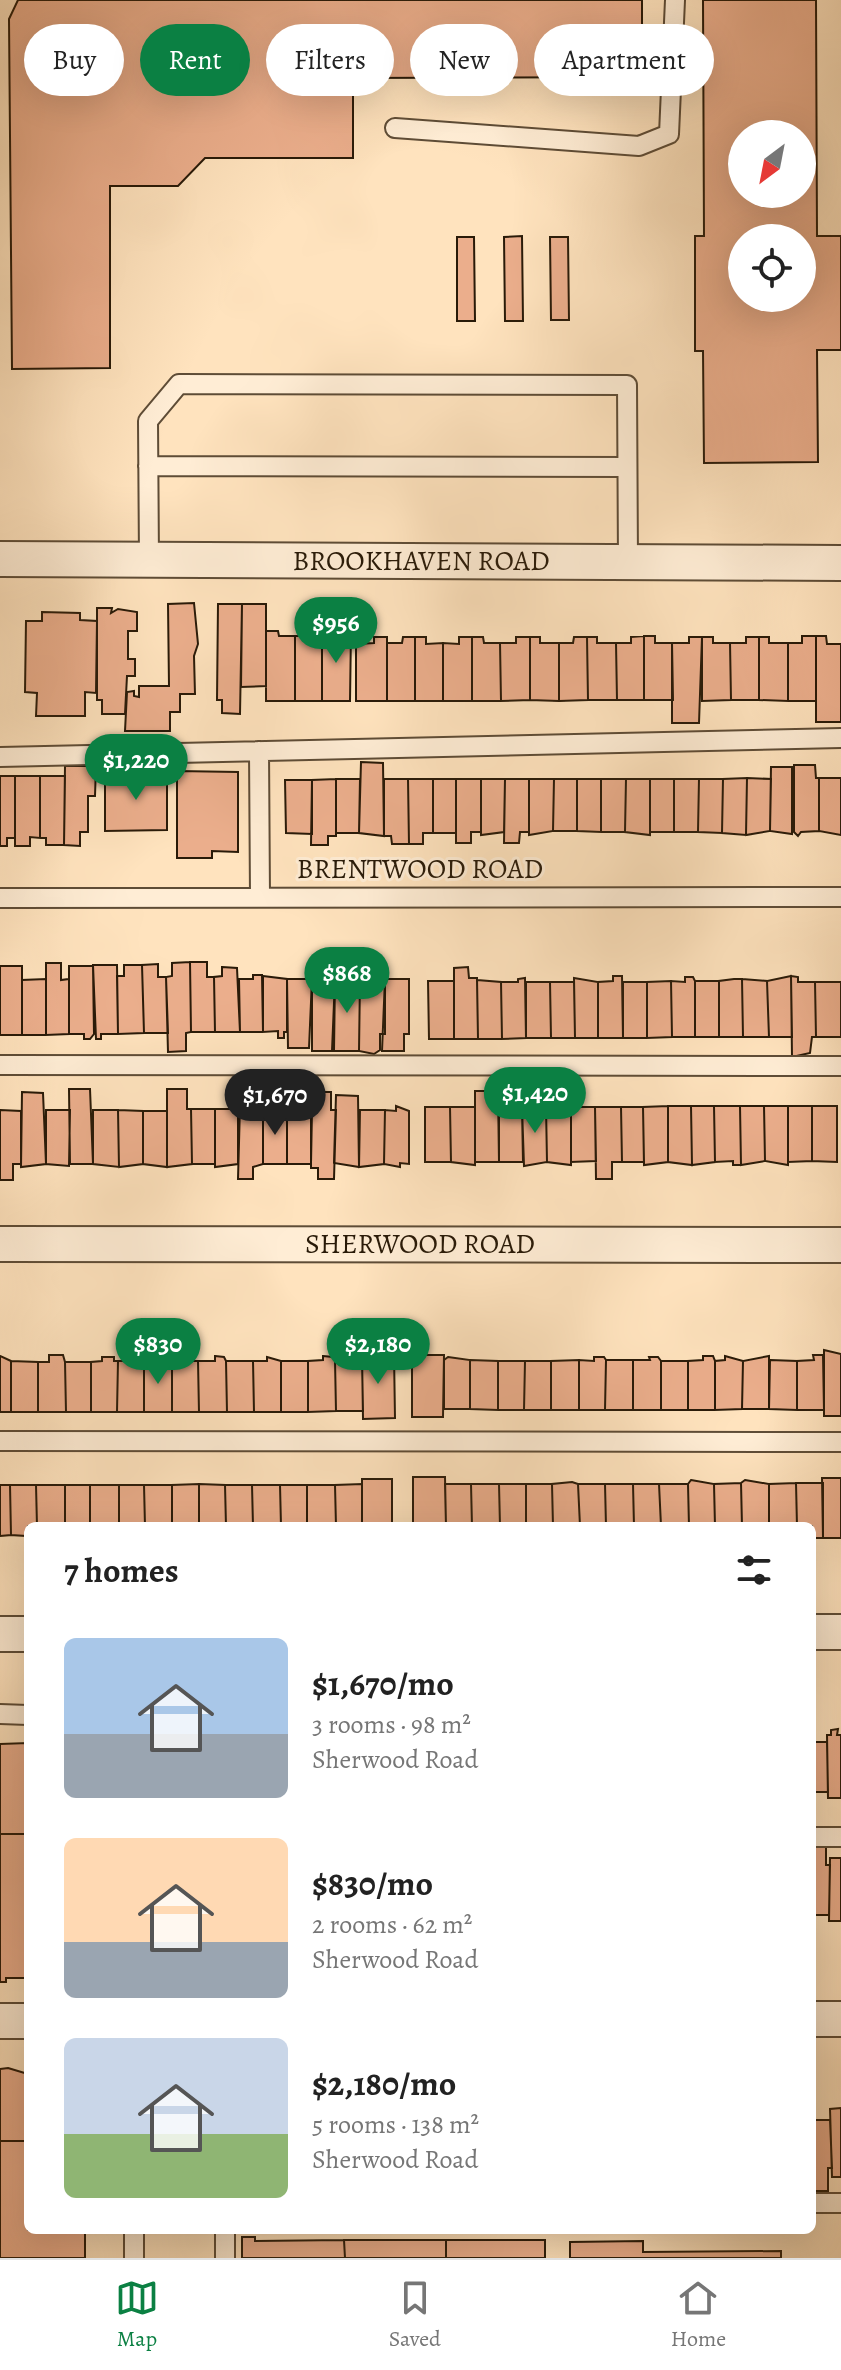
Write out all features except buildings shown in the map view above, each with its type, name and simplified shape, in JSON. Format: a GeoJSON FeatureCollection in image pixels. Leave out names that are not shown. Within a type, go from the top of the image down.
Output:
{"type":"FeatureCollection","features":[{"type":"Feature","properties":{"kind":"street","name":"BROOKHAVEN ROAD"},"geometry":{"type":"LineString","coordinates":[[0,559],[841,563]]}},
{"type":"Feature","properties":{"kind":"street","name":"SHERWOOD ROAD"},"geometry":{"type":"LineString","coordinates":[[0,1244],[841,1245]]}},
{"type":"Feature","properties":{"kind":"street"},"geometry":{"type":"LineString","coordinates":[[816,1632],[841,1632]]}},
{"type":"Feature","properties":{"kind":"street"},"geometry":{"type":"LineString","coordinates":[[0,1634],[24,1634]]}},
{"type":"Feature","properties":{"kind":"street"},"geometry":{"type":"LineString","coordinates":[[816,2019],[841,2019]]}},
{"type":"Feature","properties":{"kind":"street"},"geometry":{"type":"LineString","coordinates":[[0,2021],[24,2021]]}},
{"type":"Feature","properties":{"kind":"lane"},"geometry":{"type":"LineString","coordinates":[[395,128],[639,146],[669,134],[675,0]]}},
{"type":"Feature","properties":{"kind":"lane"},"geometry":{"type":"LineString","coordinates":[[149,560],[148,421],[179,384],[627,385],[628,562]]}},
{"type":"Feature","properties":{"kind":"lane"},"geometry":{"type":"LineString","coordinates":[[148,466],[627,467]]}},
{"type":"Feature","properties":{"kind":"lane"},"geometry":{"type":"LineString","coordinates":[[0,757],[841,738]]}},
{"type":"Feature","properties":{"kind":"lane"},"geometry":{"type":"LineString","coordinates":[[259,751],[260,897]]}},
{"type":"Feature","properties":{"kind":"lane","name":"BRENTWOOD ROAD"},"geometry":{"type":"LineString","coordinates":[[0,898],[841,897]]}},
{"type":"Feature","properties":{"kind":"lane"},"geometry":{"type":"LineString","coordinates":[[0,1065],[841,1066]]}},
{"type":"Feature","properties":{"kind":"lane"},"geometry":{"type":"LineString","coordinates":[[0,1441],[841,1442]]}},
{"type":"Feature","properties":{"kind":"lane"},"geometry":{"type":"LineString","coordinates":[[0,1714],[24,1715]]}},
{"type":"Feature","properties":{"kind":"lane"},"geometry":{"type":"LineString","coordinates":[[816,1837],[841,1837]]}},
{"type":"Feature","properties":{"kind":"lane"},"geometry":{"type":"LineString","coordinates":[[816,2203],[841,2203]]}},
{"type":"Feature","properties":{"kind":"lane"},"geometry":{"type":"LineString","coordinates":[[134,2234],[134,2258]]}},
{"type":"Feature","properties":{"kind":"lane"},"geometry":{"type":"LineString","coordinates":[[225,2234],[225,2258]]}}]}
